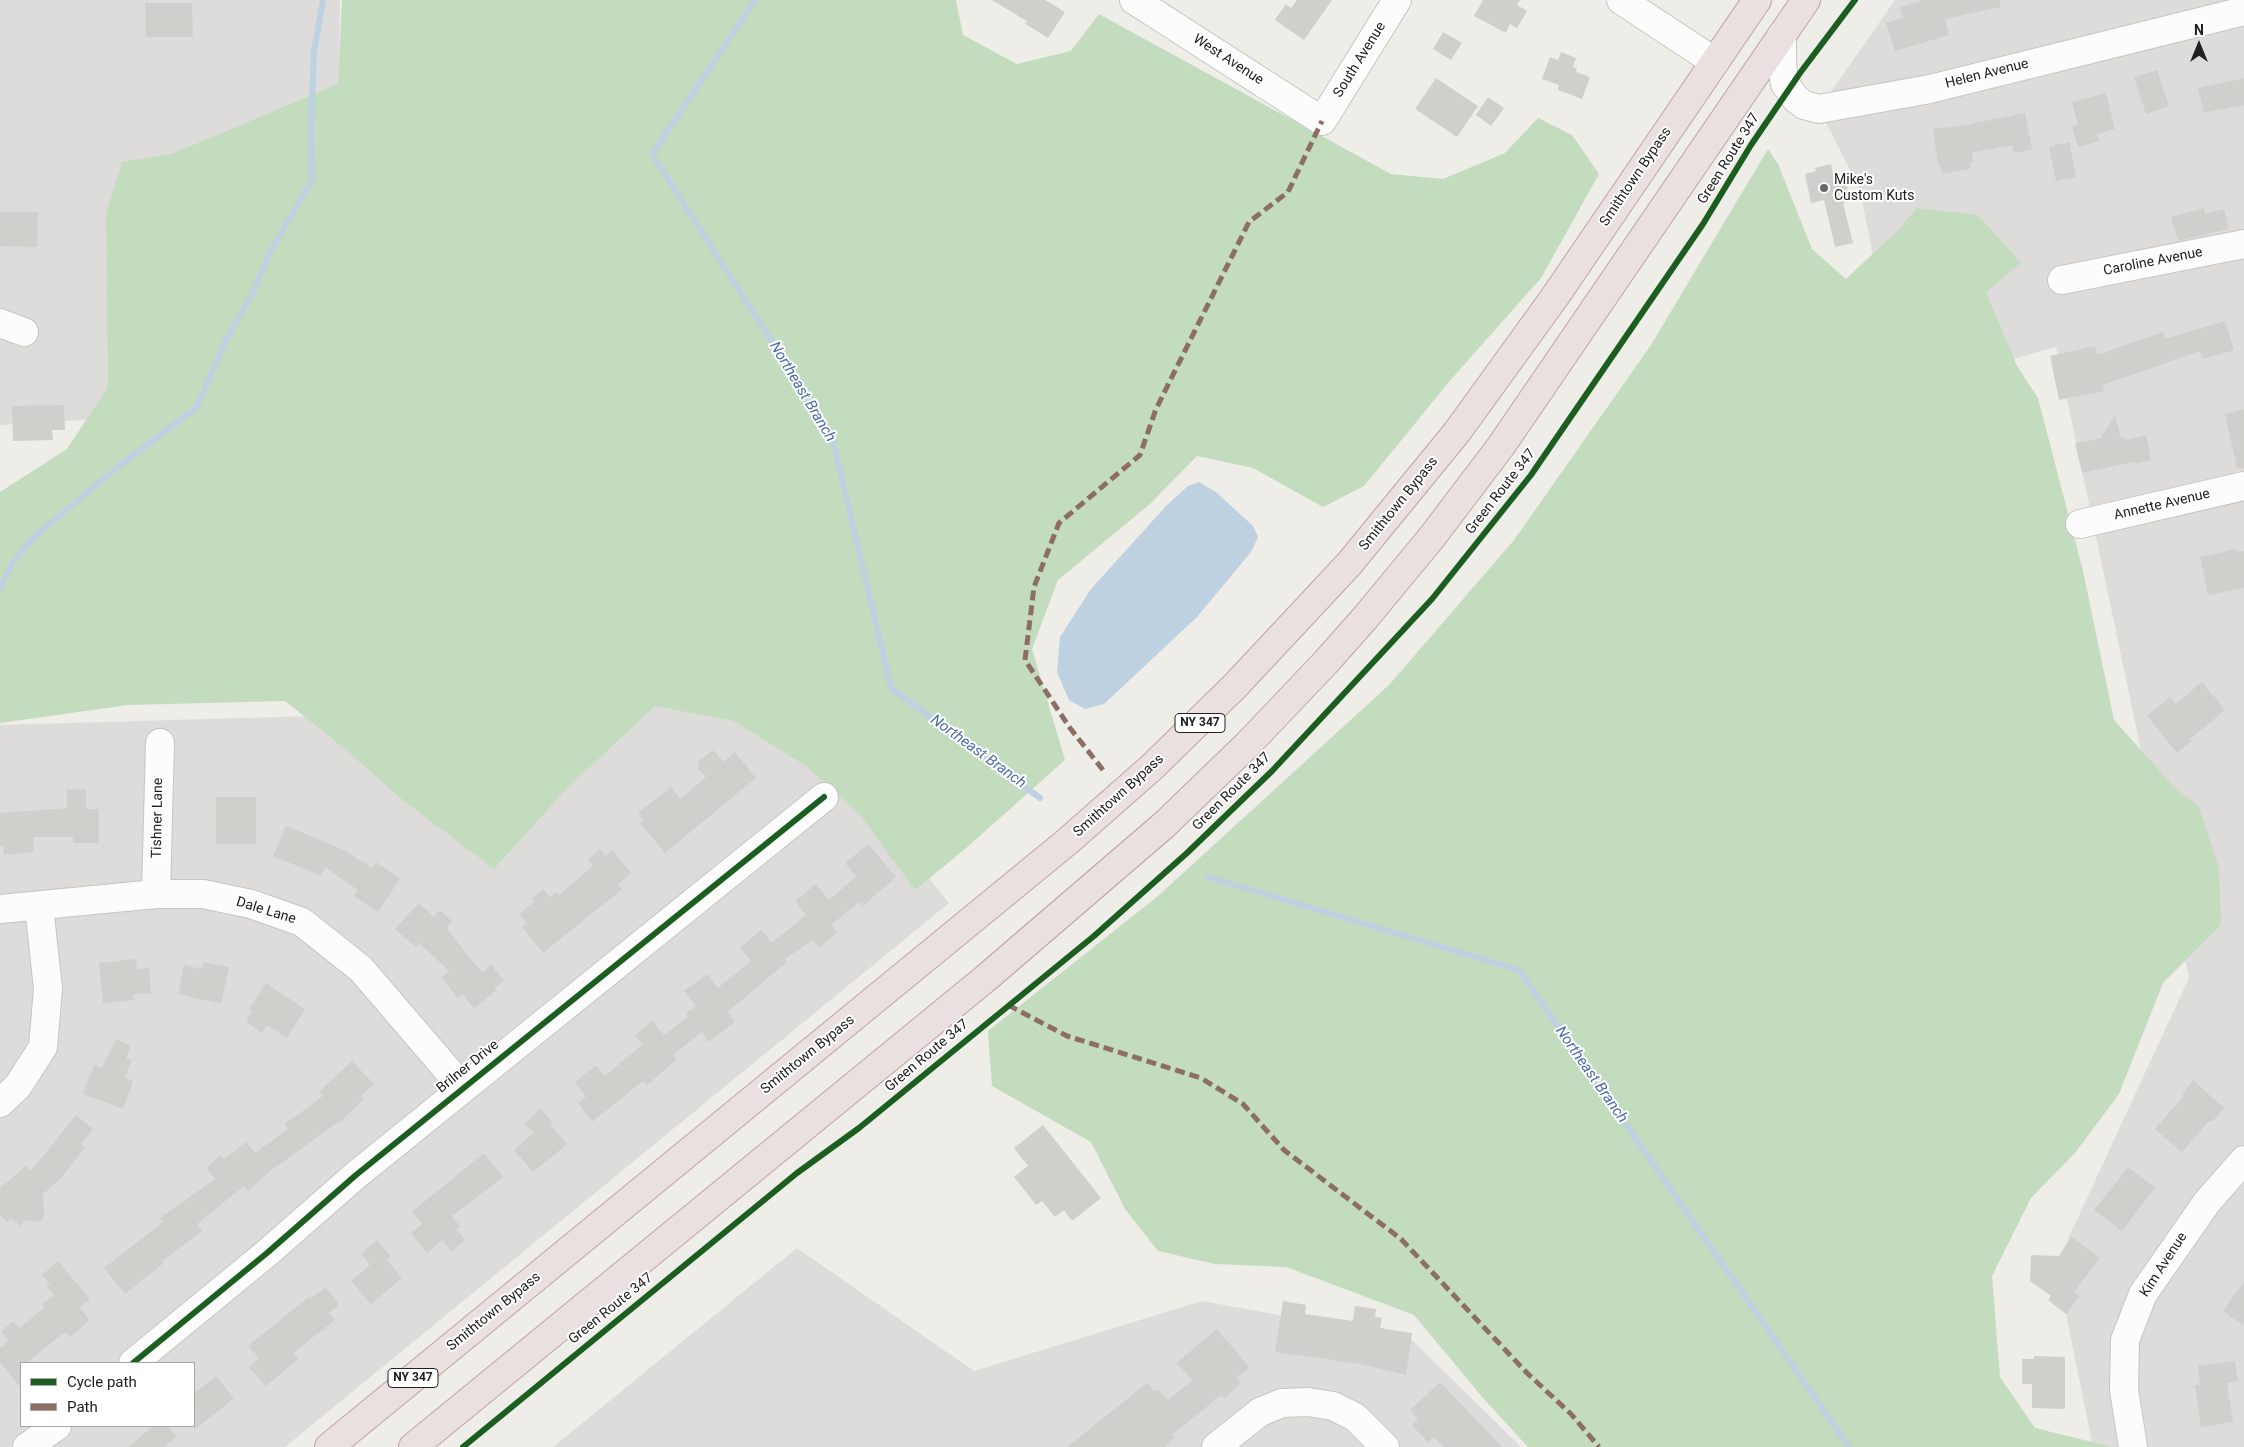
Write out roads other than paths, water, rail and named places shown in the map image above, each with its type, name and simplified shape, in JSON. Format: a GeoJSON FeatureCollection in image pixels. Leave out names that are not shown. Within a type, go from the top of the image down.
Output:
{"type":"FeatureCollection","features":[{"type":"Feature","properties":{"kind":"highway","name":"Smithtown Bypass"},"geometry":{"type":"LineString","coordinates":[[329,1447],[992,904],[1104,809],[1195,727],[1269,652],[1343,570],[1452,439],[1554,298],[1757,0]]}},
{"type":"Feature","properties":{"kind":"highway"},"geometry":{"type":"LineString","coordinates":[[413,1447],[986,978],[1164,825],[1248,744],[1365,618],[1432,537],[1478,477],[1534,401],[1806,0]]}},
{"type":"Feature","properties":{"kind":"street","name":"West Avenue"},"geometry":{"type":"LineString","coordinates":[[1134,0],[1322,121]]}},
{"type":"Feature","properties":{"kind":"street","name":"South Avenue"},"geometry":{"type":"LineString","coordinates":[[1322,121],[1397,0]]}},
{"type":"Feature","properties":{"kind":"street"},"geometry":{"type":"LineString","coordinates":[[1621,0],[1715,62]]}},
{"type":"Feature","properties":{"kind":"street","name":"Helen Avenue"},"geometry":{"type":"LineString","coordinates":[[1782,35],[1782,64],[1785,84],[1796,99],[1804,105],[1819,109],[1930,89],[2244,11]]}},
{"type":"Feature","properties":{"kind":"street","name":"Caroline Avenue"},"geometry":{"type":"LineString","coordinates":[[2062,280],[2244,244]]}},
{"type":"Feature","properties":{"kind":"street","name":"Annette Avenue"},"geometry":{"type":"LineString","coordinates":[[2080,524],[2244,486]]}},
{"type":"Feature","properties":{"kind":"street","name":"Tishner Lane"},"geometry":{"type":"LineString","coordinates":[[156,894],[160,743]]}},
{"type":"Feature","properties":{"kind":"street","name":"Brilner Drive"},"geometry":{"type":"LineString","coordinates":[[134,1362],[267,1253],[356,1175],[824,796]]}},
{"type":"Feature","properties":{"kind":"street","name":"Dale Lane"},"geometry":{"type":"LineString","coordinates":[[0,909],[156,894],[203,894],[251,904],[302,922],[361,969],[463,1088]]}},
{"type":"Feature","properties":{"kind":"street"},"geometry":{"type":"LineString","coordinates":[[0,1103],[18,1086],[43,1047],[48,989],[40,906]]}},
{"type":"Feature","properties":{"kind":"street","name":"Kim Avenue"},"geometry":{"type":"LineString","coordinates":[[2133,1447],[2124,1390],[2125,1340],[2143,1294],[2207,1202],[2244,1160]]}},
{"type":"Feature","properties":{"kind":"street"},"geometry":{"type":"LineString","coordinates":[[1216,1447],[1260,1412],[1282,1403],[1308,1402],[1333,1406],[1355,1417],[1385,1447]]}},
{"type":"Feature","properties":{"kind":"street"},"geometry":{"type":"LineString","coordinates":[[27,1447],[56,1427]]}},
{"type":"Feature","properties":{"kind":"water"},"geometry":{"type":"Polygon","coordinates":[[[1199,482],[1216,492],[1253,526],[1258,537],[1251,552],[1197,617],[1104,704],[1085,709],[1069,700],[1057,672],[1060,637],[1091,589],[1167,505],[1188,486],[1199,482]]]}},
{"type":"Feature","properties":{"kind":"waterway"},"geometry":{"type":"LineString","coordinates":[[0,588],[13,562],[35,536],[118,467],[197,407],[226,340],[253,292],[270,252],[312,180],[311,131],[314,51],[323,0]]}},
{"type":"Feature","properties":{"kind":"waterway","name":"Northeast Branch"},"geometry":{"type":"LineString","coordinates":[[755,0],[652,154],[832,436],[891,688],[1040,798]]}},
{"type":"Feature","properties":{"kind":"waterway","name":"Northeast Branch"},"geometry":{"type":"LineString","coordinates":[[1208,877],[1519,970],[1849,1447]]}},
{"type":"Feature","properties":{"kind":"place","name":"Mike's Custom Kuts"},"geometry":{"type":"Point","coordinates":[1824,188]}}]}
